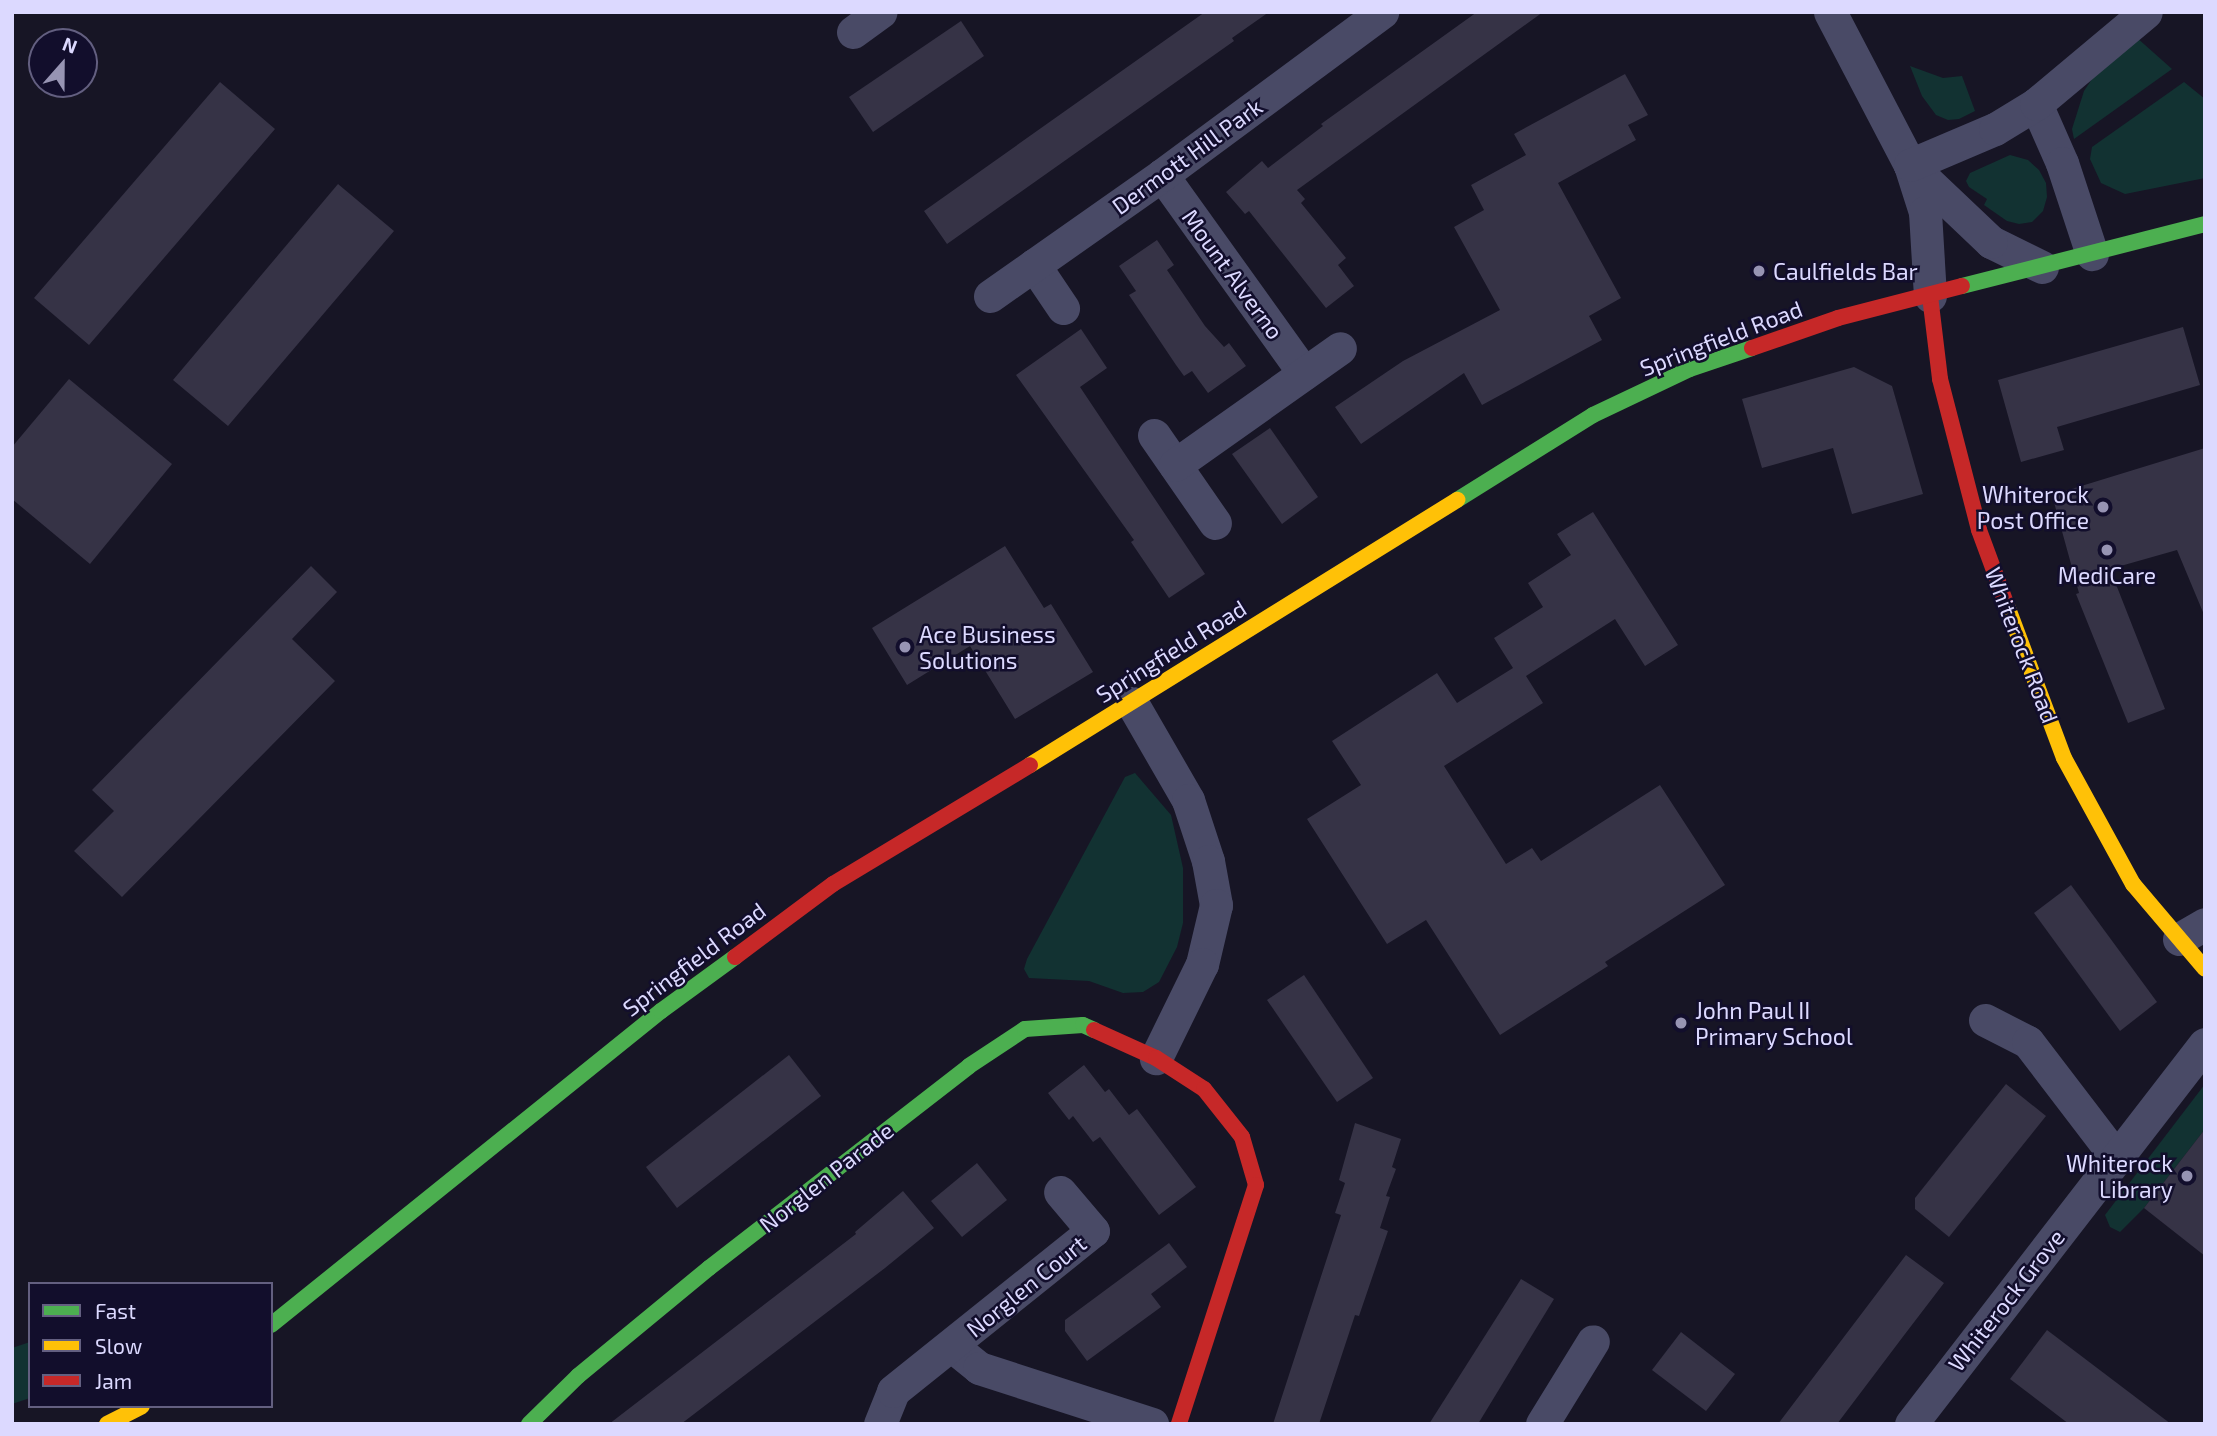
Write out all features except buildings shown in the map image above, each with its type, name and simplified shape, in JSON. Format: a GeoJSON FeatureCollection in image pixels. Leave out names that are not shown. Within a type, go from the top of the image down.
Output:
{"type":"FeatureCollection","features":[{"type":"Feature","properties":{"kind":"main road","name":"Springfield Road"},"geometry":{"type":"LineString","coordinates":[[273,1323],[662,1011],[833,884],[1132,703],[1593,415],[1715,360],[1838,318],[2205,224]]}},
{"type":"Feature","properties":{"kind":"main road","name":"Whiterock Road"},"geometry":{"type":"LineString","coordinates":[[1930,296],[1940,379],[1979,530],[2064,758],[2133,884],[2192,932],[2205,969]]}},
{"type":"Feature","properties":{"kind":"main road","name":"Norglen Parade"},"geometry":{"type":"LineString","coordinates":[[529,1424],[578,1376],[709,1268],[969,1066],[1025,1029],[1083,1026],[1156,1058],[1205,1088],[1242,1137],[1256,1185],[1179,1424]]}},
{"type":"Feature","properties":{"kind":"main road"},"geometry":{"type":"LineString","coordinates":[[107,1424],[138,1408]]}},
{"type":"Feature","properties":{"kind":"street"},"geometry":{"type":"LineString","coordinates":[[853,32],[881,12]]}},
{"type":"Feature","properties":{"kind":"street","name":"Dermott Hill Park"},"geometry":{"type":"LineString","coordinates":[[990,296],[1162,175],[1382,12]]}},
{"type":"Feature","properties":{"kind":"street","name":"Whiterock Road"},"geometry":{"type":"LineString","coordinates":[[1830,12],[1910,165],[1925,212],[1930,296]]}},
{"type":"Feature","properties":{"kind":"street"},"geometry":{"type":"LineString","coordinates":[[2042,267],[1991,242],[1910,165],[1995,129],[2036,104],[2146,12]]}},
{"type":"Feature","properties":{"kind":"street"},"geometry":{"type":"LineString","coordinates":[[2036,104],[2062,163],[2092,254]]}},
{"type":"Feature","properties":{"kind":"street","name":"Mount Alverno"},"geometry":{"type":"LineString","coordinates":[[1162,175],[1304,373]]}},
{"type":"Feature","properties":{"kind":"street"},"geometry":{"type":"LineString","coordinates":[[1034,265],[1063,308]]}},
{"type":"Feature","properties":{"kind":"street"},"geometry":{"type":"LineString","coordinates":[[1175,465],[1340,348]]}},
{"type":"Feature","properties":{"kind":"street"},"geometry":{"type":"LineString","coordinates":[[1154,435],[1215,523]]}},
{"type":"Feature","properties":{"kind":"street"},"geometry":{"type":"LineString","coordinates":[[1132,703],[1188,800],[1208,861],[1216,905],[1202,964],[1156,1058]]}},
{"type":"Feature","properties":{"kind":"street"},"geometry":{"type":"LineString","coordinates":[[1985,1020],[2028,1042],[2116,1157]]}},
{"type":"Feature","properties":{"kind":"street","name":"Whiterock Grove"},"geometry":{"type":"LineString","coordinates":[[1911,1424],[2205,1044]]}},
{"type":"Feature","properties":{"kind":"street","name":"Norglen Court"},"geometry":{"type":"LineString","coordinates":[[880,1424],[893,1391],[1093,1231],[1060,1192]]}},
{"type":"Feature","properties":{"kind":"street"},"geometry":{"type":"LineString","coordinates":[[1542,1424],[1593,1340]]}},
{"type":"Feature","properties":{"kind":"street","name":"Norglen Court"},"geometry":{"type":"LineString","coordinates":[[952,1346],[979,1368],[1152,1424]]}},
{"type":"Feature","properties":{"kind":"green space"},"geometry":{"type":"Polygon","coordinates":[[[2136,37],[2172,69],[2074,139],[2072,129],[2084,91],[2096,73],[2136,37]]]}},
{"type":"Feature","properties":{"kind":"green space"},"geometry":{"type":"Polygon","coordinates":[[[1910,66],[1943,78],[1962,76],[1975,111],[1959,119],[1948,120],[1936,115],[1922,96],[1910,66]]]}},
{"type":"Feature","properties":{"kind":"green space"},"geometry":{"type":"Polygon","coordinates":[[[2184,82],[2205,99],[2205,178],[2125,194],[2101,183],[2090,159],[2092,147],[2184,82]]]}},
{"type":"Feature","properties":{"kind":"green space"},"geometry":{"type":"Polygon","coordinates":[[[2010,155],[2028,160],[2039,170],[2046,183],[2047,197],[2043,211],[2032,222],[2019,224],[2007,221],[1984,205],[1987,199],[1969,187],[1966,181],[1970,173],[2010,155]]]}},
{"type":"Feature","properties":{"kind":"green space"},"geometry":{"type":"Polygon","coordinates":[[[1135,773],[1171,815],[1183,868],[1183,923],[1177,947],[1159,982],[1143,992],[1123,993],[1089,981],[1029,978],[1024,969],[1027,959],[1125,777],[1135,773]]]}},
{"type":"Feature","properties":{"kind":"green space"},"geometry":{"type":"Polygon","coordinates":[[[2205,1084],[2205,1129],[2144,1208],[2120,1232],[2110,1227],[2105,1215],[2205,1084]]]}},
{"type":"Feature","properties":{"kind":"green space"},"geometry":{"type":"Polygon","coordinates":[[[28,1343],[28,1399],[12,1404],[12,1348],[28,1343]]]}},
{"type":"Feature","properties":{"kind":"traffic: fast"},"geometry":{"type":"LineString","coordinates":[[1962,286],[2205,224]]}},
{"type":"Feature","properties":{"kind":"traffic: fast"},"geometry":{"type":"LineString","coordinates":[[1457,500],[1593,415],[1690,369],[1752,348]]}},
{"type":"Feature","properties":{"kind":"traffic: fast"},"geometry":{"type":"LineString","coordinates":[[273,1323],[661,1011],[735,957]]}},
{"type":"Feature","properties":{"kind":"traffic: fast"},"geometry":{"type":"LineString","coordinates":[[529,1424],[578,1376],[709,1268],[969,1066],[1025,1029],[1083,1025],[1094,1030]]}},
{"type":"Feature","properties":{"kind":"traffic: slow"},"geometry":{"type":"LineString","coordinates":[[1030,765],[1457,500]]}},
{"type":"Feature","properties":{"kind":"traffic: slow"},"geometry":{"type":"LineString","coordinates":[[2006,603],[2064,758],[2133,884],[2205,969]]}},
{"type":"Feature","properties":{"kind":"traffic: slow"},"geometry":{"type":"LineString","coordinates":[[107,1424],[138,1408]]}},
{"type":"Feature","properties":{"kind":"traffic: jam"},"geometry":{"type":"LineString","coordinates":[[1752,348],[1838,318],[1962,286]]}},
{"type":"Feature","properties":{"kind":"traffic: jam"},"geometry":{"type":"LineString","coordinates":[[1930,296],[1940,379],[1979,530],[2006,603]]}},
{"type":"Feature","properties":{"kind":"traffic: jam"},"geometry":{"type":"LineString","coordinates":[[735,957],[833,884],[1030,765]]}},
{"type":"Feature","properties":{"kind":"traffic: jam"},"geometry":{"type":"LineString","coordinates":[[1094,1030],[1156,1058],[1204,1089],[1242,1137],[1256,1185],[1179,1424]]}},
{"type":"Feature","properties":{"kind":"place","name":"Caulfields Bar"},"geometry":{"type":"Point","coordinates":[1759,271]}},
{"type":"Feature","properties":{"kind":"place","name":"Whiterock Post Office"},"geometry":{"type":"Point","coordinates":[2103,507]}},
{"type":"Feature","properties":{"kind":"place","name":"MediCare"},"geometry":{"type":"Point","coordinates":[2107,550]}},
{"type":"Feature","properties":{"kind":"place","name":"Ace Business Solutions"},"geometry":{"type":"Point","coordinates":[905,647]}},
{"type":"Feature","properties":{"kind":"place","name":"John Paul II Primary School"},"geometry":{"type":"Point","coordinates":[1681,1023]}},
{"type":"Feature","properties":{"kind":"place","name":"Whiterock Library"},"geometry":{"type":"Point","coordinates":[2187,1176]}}]}
